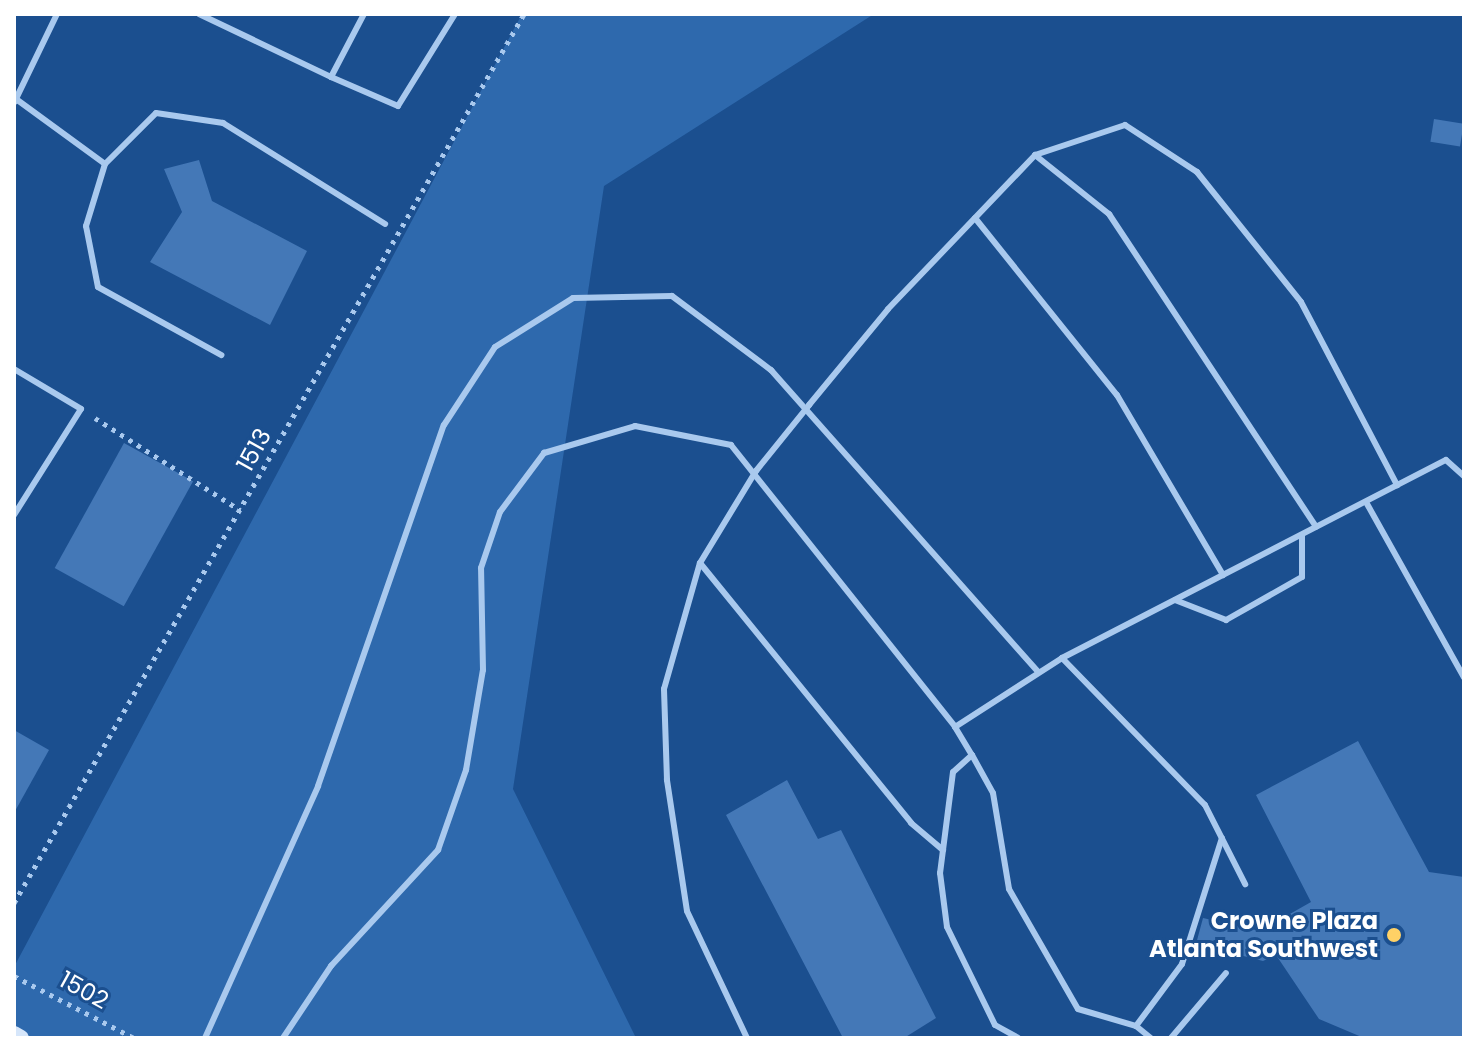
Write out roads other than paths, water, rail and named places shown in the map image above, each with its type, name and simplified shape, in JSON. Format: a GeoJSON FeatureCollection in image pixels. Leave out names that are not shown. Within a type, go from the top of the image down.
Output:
{"type":"FeatureCollection","features":[{"type":"Feature","properties":{"kind":"street"},"geometry":{"type":"LineString","coordinates":[[14,1034],[21,1038]]}},
{"type":"Feature","properties":{"kind":"lane"},"geometry":{"type":"LineString","coordinates":[[57,14],[15,99],[105,164]]}},
{"type":"Feature","properties":{"kind":"lane"},"geometry":{"type":"LineString","coordinates":[[199,14],[398,106],[455,14]]}},
{"type":"Feature","properties":{"kind":"lane"},"geometry":{"type":"LineString","coordinates":[[331,77],[364,14]]}},
{"type":"Feature","properties":{"kind":"lane"},"geometry":{"type":"LineString","coordinates":[[221,355],[98,287],[86,226],[105,164],[156,113],[223,123],[385,224]]}},
{"type":"Feature","properties":{"kind":"lane"},"geometry":{"type":"LineString","coordinates":[[747,1038],[687,911],[667,780],[664,689],[700,563],[756,471],[809,405],[1035,155],[1125,125],[1197,172],[1301,302],[1397,485]]}},
{"type":"Feature","properties":{"kind":"lane"},"geometry":{"type":"LineString","coordinates":[[1035,155],[1109,214],[1316,527]]}},
{"type":"Feature","properties":{"kind":"lane"},"geometry":{"type":"LineString","coordinates":[[975,218],[1117,395],[1223,575]]}},
{"type":"Feature","properties":{"kind":"lane"},"geometry":{"type":"LineString","coordinates":[[205,1038],[318,786],[444,425],[495,347],[573,298],[672,296],[809,405],[1038,672]]}},
{"type":"Feature","properties":{"kind":"lane"},"geometry":{"type":"LineString","coordinates":[[14,369],[81,409],[14,515]]}},
{"type":"Feature","properties":{"kind":"lane"},"geometry":{"type":"LineString","coordinates":[[283,1038],[331,966],[438,850],[466,770],[483,670],[481,568],[500,512],[544,453],[635,426],[731,445],[756,471],[955,727],[972,755],[993,793],[1009,889],[1078,1009],[1136,1026],[1151,1038]]}},
{"type":"Feature","properties":{"kind":"lane"},"geometry":{"type":"LineString","coordinates":[[955,727],[1062,658],[1446,460],[1464,476]]}},
{"type":"Feature","properties":{"kind":"lane"},"geometry":{"type":"LineString","coordinates":[[1366,502],[1464,677]]}},
{"type":"Feature","properties":{"kind":"lane"},"geometry":{"type":"LineString","coordinates":[[1175,600],[1226,620],[1302,577],[1302,535]]}},
{"type":"Feature","properties":{"kind":"lane"},"geometry":{"type":"LineString","coordinates":[[700,563],[911,823],[943,850]]}},
{"type":"Feature","properties":{"kind":"lane"},"geometry":{"type":"LineString","coordinates":[[1062,658],[1205,805],[1245,884]]}},
{"type":"Feature","properties":{"kind":"lane"},"geometry":{"type":"LineString","coordinates":[[972,755],[953,772],[943,850],[947,927],[995,1025],[1018,1038]]}},
{"type":"Feature","properties":{"kind":"lane"},"geometry":{"type":"LineString","coordinates":[[1136,1026],[1182,964],[1222,838]]}},
{"type":"Feature","properties":{"kind":"lane"},"geometry":{"type":"LineString","coordinates":[[1171,1038],[1226,973]]}},
{"type":"Feature","properties":{"kind":"place","name":"Crowne Plaza Atlanta Southwest"},"geometry":{"type":"Point","coordinates":[1394,935]}}]}
